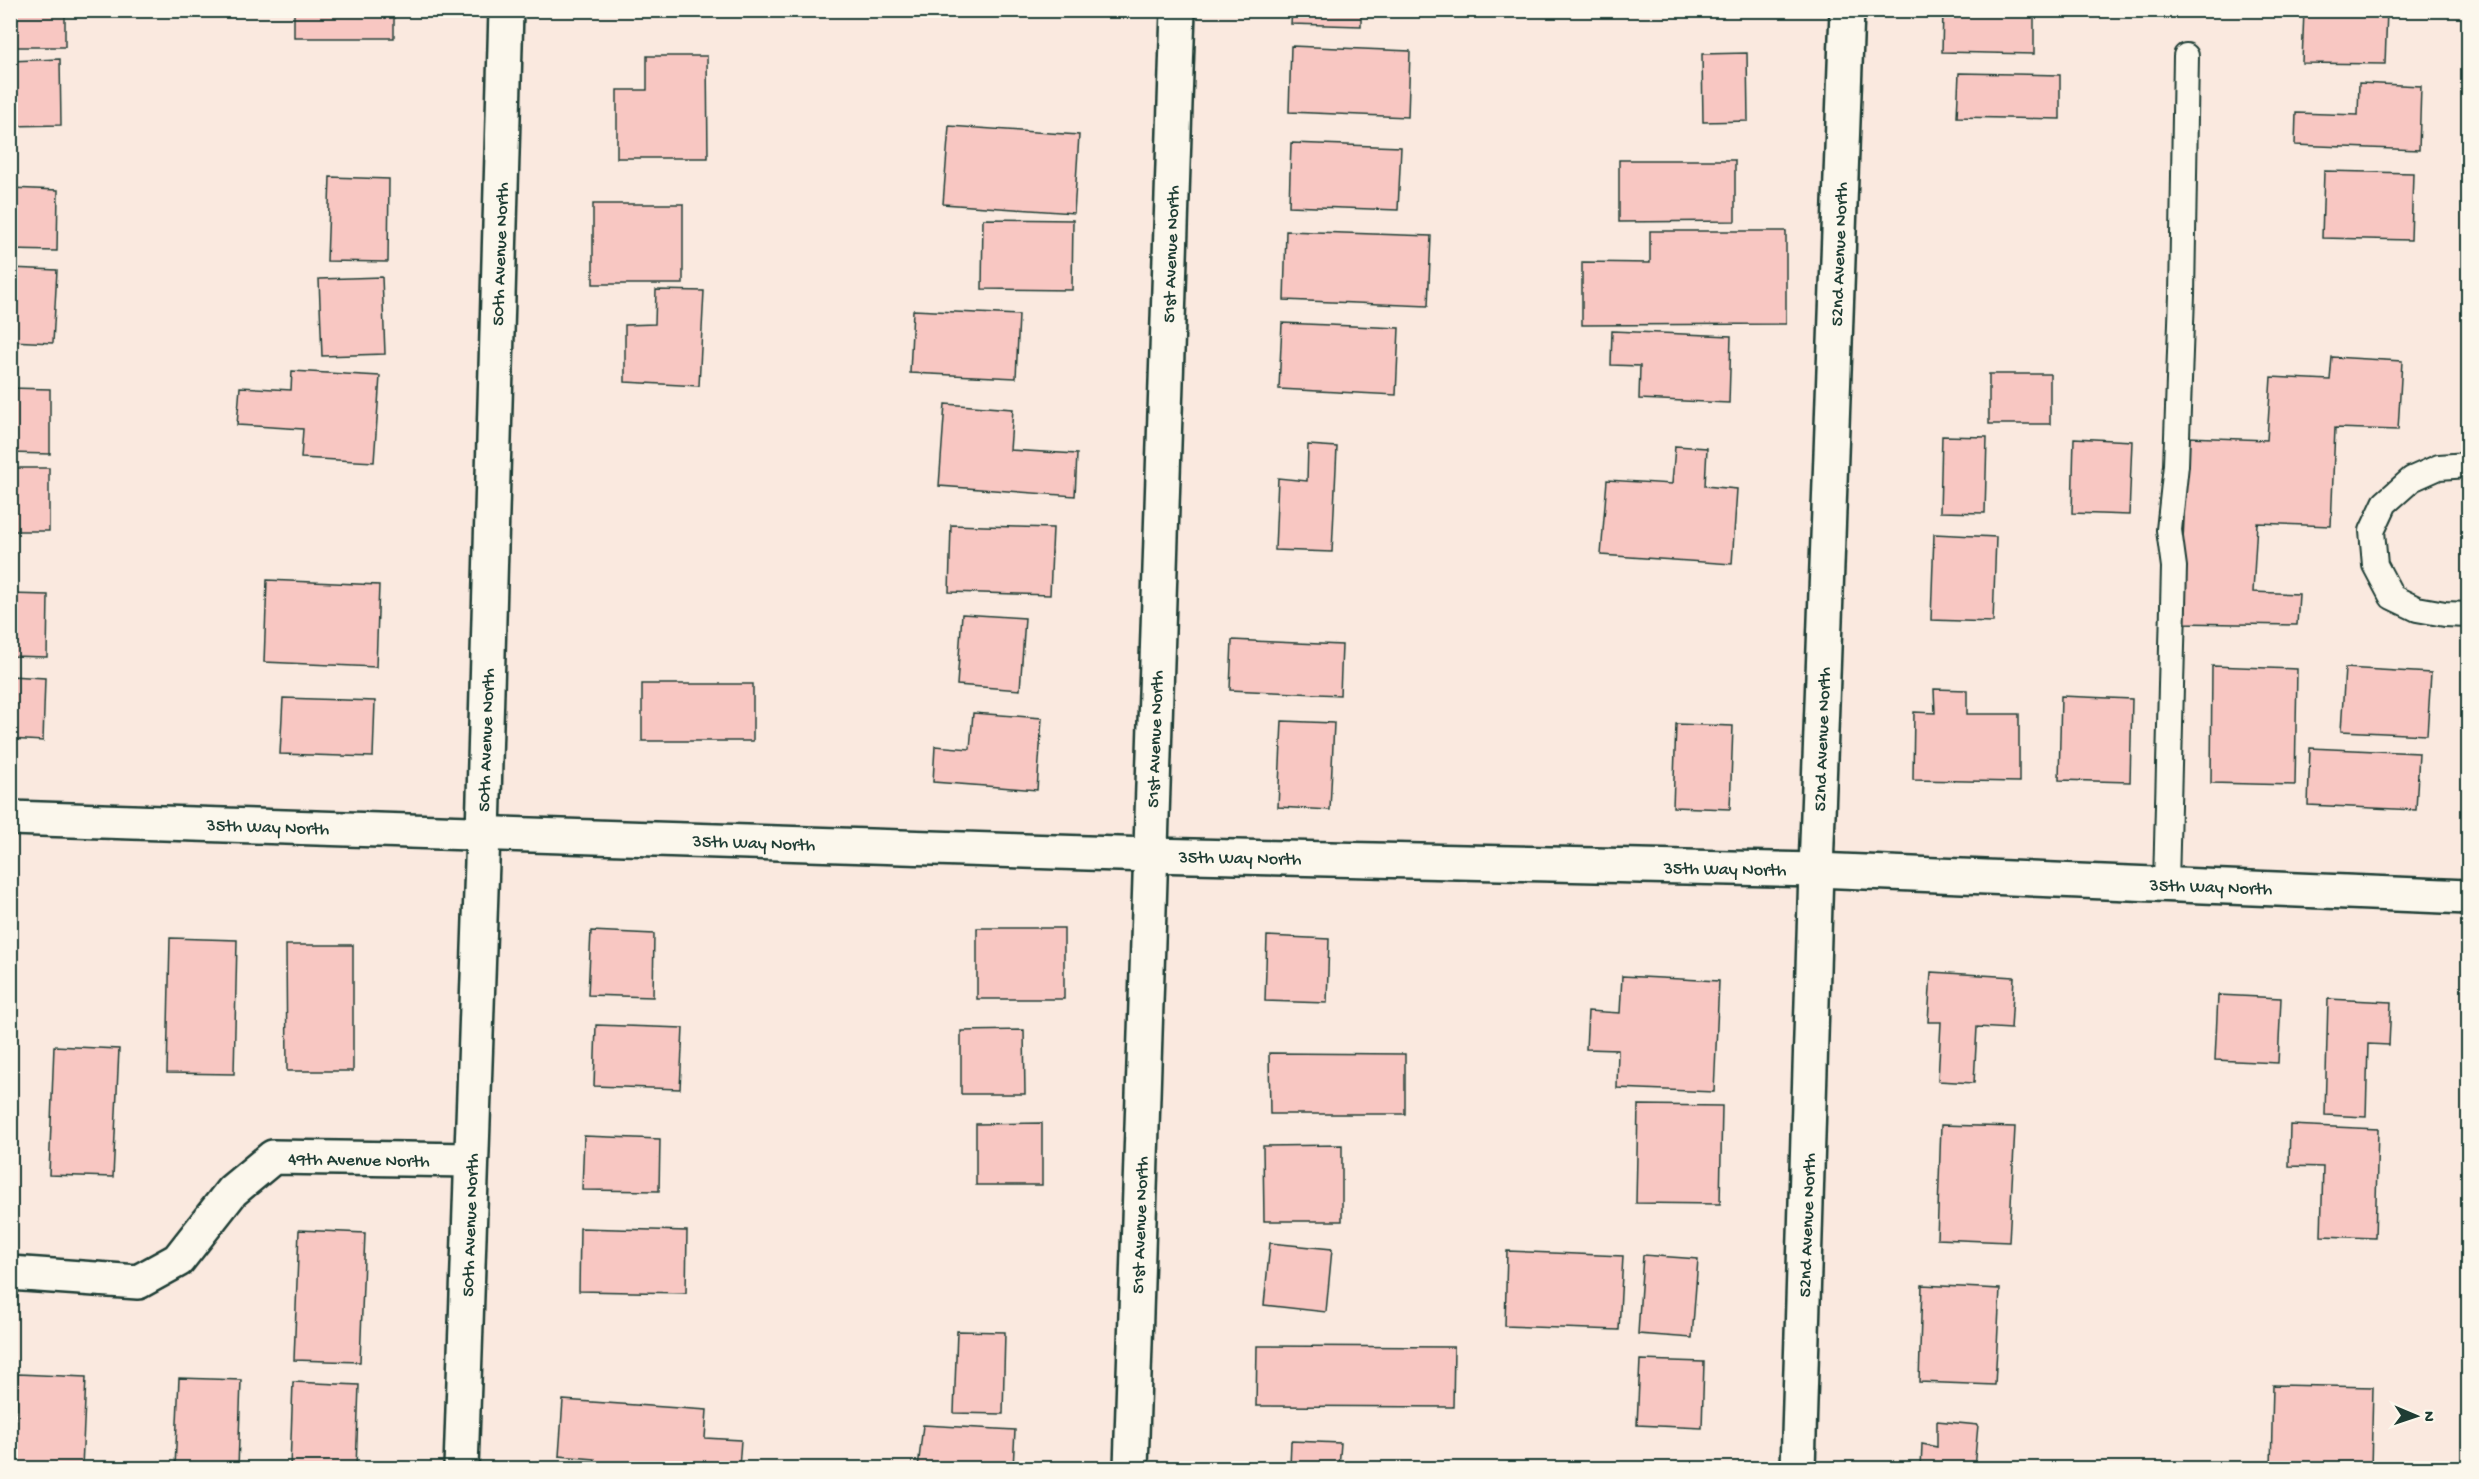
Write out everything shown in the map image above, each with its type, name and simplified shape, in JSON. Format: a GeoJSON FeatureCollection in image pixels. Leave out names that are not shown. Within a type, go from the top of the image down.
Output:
{"type":"FeatureCollection","features":[{"type":"Feature","properties":{"kind":"street","name":"50th Avenue North"},"geometry":{"type":"LineString","coordinates":[[461,1468],[483,833],[506,10]]}},
{"type":"Feature","properties":{"kind":"street","name":"51st Avenue North"},"geometry":{"type":"LineString","coordinates":[[1131,1468],[1178,10]]}},
{"type":"Feature","properties":{"kind":"street","name":"52nd Avenue North"},"geometry":{"type":"LineString","coordinates":[[1798,1468],[1816,870],[1847,10]]}},
{"type":"Feature","properties":{"kind":"street","name":"35th Way North"},"geometry":{"type":"LineString","coordinates":[[10,819],[1150,855],[1816,870],[2469,897]]}},
{"type":"Feature","properties":{"kind":"street","name":"49th Avenue North"},"geometry":{"type":"LineString","coordinates":[[10,1273],[138,1282],[178,1260],[232,1191],[273,1157],[471,1161]]}},
{"type":"Feature","properties":{"kind":"lane"},"geometry":{"type":"LineString","coordinates":[[2166,884],[2174,567],[2169,530],[2176,465],[2182,318],[2186,56]]}},
{"type":"Feature","properties":{"kind":"lane"},"geometry":{"type":"LineString","coordinates":[[2469,465],[2439,467],[2412,479],[2385,503],[2372,531],[2375,565],[2392,597],[2417,609],[2469,615]]}},
{"type":"Feature","properties":{"kind":"building"},"geometry":{"type":"Polygon","coordinates":[[[10,10],[65,10],[65,47],[10,47],[10,10]]]}},
{"type":"Feature","properties":{"kind":"building"},"geometry":{"type":"Polygon","coordinates":[[[294,10],[394,10],[394,38],[294,38],[294,10]]]}},
{"type":"Feature","properties":{"kind":"building"},"geometry":{"type":"Polygon","coordinates":[[[1292,10],[1361,10],[1361,26],[1291,24],[1292,10]]]}},
{"type":"Feature","properties":{"kind":"building"},"geometry":{"type":"Polygon","coordinates":[[[1675,10],[1731,10],[1731,12],[1675,10]]]}},
{"type":"Feature","properties":{"kind":"building"},"geometry":{"type":"Polygon","coordinates":[[[1943,10],[2034,10],[2034,54],[1942,52],[1943,10]]]}},
{"type":"Feature","properties":{"kind":"building"},"geometry":{"type":"Polygon","coordinates":[[[2304,10],[2387,10],[2385,64],[2302,63],[2304,10]]]}},
{"type":"Feature","properties":{"kind":"building"},"geometry":{"type":"Polygon","coordinates":[[[1291,46],[1410,51],[1408,117],[1289,112],[1291,46]]]}},
{"type":"Feature","properties":{"kind":"building"},"geometry":{"type":"Polygon","coordinates":[[[1747,53],[1748,121],[1703,122],[1702,54],[1747,53]]]}},
{"type":"Feature","properties":{"kind":"building"},"geometry":{"type":"Polygon","coordinates":[[[647,56],[707,56],[708,158],[617,158],[617,90],[647,90],[647,56]]]}},
{"type":"Feature","properties":{"kind":"building"},"geometry":{"type":"Polygon","coordinates":[[[60,59],[61,125],[10,126],[10,61],[60,59]]]}},
{"type":"Feature","properties":{"kind":"building"},"geometry":{"type":"Polygon","coordinates":[[[1959,73],[2060,75],[2060,119],[1957,117],[1959,73]]]}},
{"type":"Feature","properties":{"kind":"building"},"geometry":{"type":"Polygon","coordinates":[[[2359,83],[2421,86],[2419,150],[2295,145],[2296,113],[2358,115],[2359,83]]]}},
{"type":"Feature","properties":{"kind":"building"},"geometry":{"type":"Polygon","coordinates":[[[949,126],[1079,135],[1074,213],[943,204],[949,126]]]}},
{"type":"Feature","properties":{"kind":"building"},"geometry":{"type":"Polygon","coordinates":[[[1291,143],[1401,147],[1398,210],[1289,206],[1291,143]]]}},
{"type":"Feature","properties":{"kind":"building"},"geometry":{"type":"Polygon","coordinates":[[[1619,160],[1735,160],[1735,221],[1619,222],[1619,160]]]}},
{"type":"Feature","properties":{"kind":"building"},"geometry":{"type":"Polygon","coordinates":[[[2324,171],[2413,173],[2411,240],[2322,238],[2324,171]]]}},
{"type":"Feature","properties":{"kind":"building"},"geometry":{"type":"Polygon","coordinates":[[[330,177],[389,179],[388,262],[327,261],[330,177]]]}},
{"type":"Feature","properties":{"kind":"building"},"geometry":{"type":"Polygon","coordinates":[[[10,188],[58,190],[57,251],[10,250],[10,188]]]}},
{"type":"Feature","properties":{"kind":"building"},"geometry":{"type":"Polygon","coordinates":[[[593,204],[683,204],[683,284],[593,284],[593,204]]]}},
{"type":"Feature","properties":{"kind":"building"},"geometry":{"type":"Polygon","coordinates":[[[983,219],[1073,220],[1072,290],[982,289],[983,219]]]}},
{"type":"Feature","properties":{"kind":"building"},"geometry":{"type":"Polygon","coordinates":[[[1286,231],[1431,236],[1428,306],[1284,300],[1286,231]]]}},
{"type":"Feature","properties":{"kind":"building"},"geometry":{"type":"Polygon","coordinates":[[[1650,231],[1786,231],[1786,324],[1582,325],[1582,262],[1650,263],[1650,231]]]}},
{"type":"Feature","properties":{"kind":"building"},"geometry":{"type":"Polygon","coordinates":[[[10,268],[57,270],[53,343],[10,341],[10,268]]]}},
{"type":"Feature","properties":{"kind":"building"},"geometry":{"type":"Polygon","coordinates":[[[382,277],[385,354],[322,356],[319,279],[382,277]]]}},
{"type":"Feature","properties":{"kind":"building"},"geometry":{"type":"Polygon","coordinates":[[[656,290],[704,291],[699,386],[625,382],[625,325],[655,324],[656,290]]]}},
{"type":"Feature","properties":{"kind":"building"},"geometry":{"type":"Polygon","coordinates":[[[913,310],[1019,315],[1016,378],[910,373],[913,310]]]}},
{"type":"Feature","properties":{"kind":"building"},"geometry":{"type":"Polygon","coordinates":[[[1282,323],[1399,328],[1396,395],[1279,389],[1282,323]]]}},
{"type":"Feature","properties":{"kind":"building"},"geometry":{"type":"Polygon","coordinates":[[[1612,331],[1731,336],[1729,403],[1639,399],[1640,366],[1611,365],[1612,331]]]}},
{"type":"Feature","properties":{"kind":"building"},"geometry":{"type":"Polygon","coordinates":[[[2332,357],[2402,361],[2398,430],[2335,428],[2331,526],[2257,523],[2253,592],[2299,594],[2297,625],[2179,623],[2188,437],[2267,440],[2271,377],[2330,380],[2332,357]]]}},
{"type":"Feature","properties":{"kind":"building"},"geometry":{"type":"Polygon","coordinates":[[[292,371],[380,376],[374,462],[301,458],[303,429],[237,425],[240,387],[291,390],[292,371]]]}},
{"type":"Feature","properties":{"kind":"building"},"geometry":{"type":"Polygon","coordinates":[[[1989,374],[2050,374],[2050,424],[1989,424],[1989,374]]]}},
{"type":"Feature","properties":{"kind":"building"},"geometry":{"type":"Polygon","coordinates":[[[10,388],[50,389],[50,454],[10,453],[10,388]]]}},
{"type":"Feature","properties":{"kind":"building"},"geometry":{"type":"Polygon","coordinates":[[[945,404],[1013,409],[1010,450],[1077,454],[1075,496],[939,486],[945,404]]]}},
{"type":"Feature","properties":{"kind":"building"},"geometry":{"type":"Polygon","coordinates":[[[1942,436],[1987,437],[1985,513],[1940,512],[1942,436]]]}},
{"type":"Feature","properties":{"kind":"building"},"geometry":{"type":"Polygon","coordinates":[[[2074,438],[2132,441],[2129,515],[2072,513],[2074,438]]]}},
{"type":"Feature","properties":{"kind":"building"},"geometry":{"type":"Polygon","coordinates":[[[1308,445],[1337,447],[1332,552],[1275,550],[1278,478],[1307,481],[1308,445]]]}},
{"type":"Feature","properties":{"kind":"building"},"geometry":{"type":"Polygon","coordinates":[[[1675,446],[1707,448],[1705,486],[1737,489],[1732,564],[1601,555],[1607,480],[1672,484],[1675,446]]]}},
{"type":"Feature","properties":{"kind":"building"},"geometry":{"type":"Polygon","coordinates":[[[10,468],[49,468],[49,531],[10,531],[10,468]]]}},
{"type":"Feature","properties":{"kind":"building"},"geometry":{"type":"Polygon","coordinates":[[[951,525],[1053,528],[1050,595],[949,592],[951,525]]]}},
{"type":"Feature","properties":{"kind":"building"},"geometry":{"type":"Polygon","coordinates":[[[1934,534],[1996,537],[1993,622],[1931,620],[1934,534]]]}},
{"type":"Feature","properties":{"kind":"building"},"geometry":{"type":"Polygon","coordinates":[[[267,580],[379,585],[376,667],[264,662],[267,580]]]}},
{"type":"Feature","properties":{"kind":"building"},"geometry":{"type":"Polygon","coordinates":[[[10,594],[48,595],[47,657],[10,656],[10,594]]]}},
{"type":"Feature","properties":{"kind":"building"},"geometry":{"type":"Polygon","coordinates":[[[962,614],[1025,618],[1020,690],[957,685],[962,614]]]}},
{"type":"Feature","properties":{"kind":"building"},"geometry":{"type":"Polygon","coordinates":[[[1232,640],[1342,645],[1340,695],[1230,690],[1232,640]]]}},
{"type":"Feature","properties":{"kind":"building"},"geometry":{"type":"Polygon","coordinates":[[[2212,666],[2297,669],[2295,785],[2211,783],[2212,666]]]}},
{"type":"Feature","properties":{"kind":"building"},"geometry":{"type":"Polygon","coordinates":[[[2345,668],[2431,673],[2427,735],[2341,731],[2345,668]]]}},
{"type":"Feature","properties":{"kind":"building"},"geometry":{"type":"Polygon","coordinates":[[[10,676],[45,678],[43,741],[10,739],[10,676]]]}},
{"type":"Feature","properties":{"kind":"building"},"geometry":{"type":"Polygon","coordinates":[[[642,684],[753,684],[753,741],[642,741],[642,684]]]}},
{"type":"Feature","properties":{"kind":"building"},"geometry":{"type":"Polygon","coordinates":[[[1934,689],[1967,690],[1967,714],[2019,714],[2019,782],[1913,780],[1914,712],[1935,713],[1934,689]]]}},
{"type":"Feature","properties":{"kind":"building"},"geometry":{"type":"Polygon","coordinates":[[[2061,696],[2132,699],[2130,782],[2059,780],[2061,696]]]}},
{"type":"Feature","properties":{"kind":"building"},"geometry":{"type":"Polygon","coordinates":[[[283,698],[375,701],[373,757],[280,754],[283,698]]]}},
{"type":"Feature","properties":{"kind":"building"},"geometry":{"type":"Polygon","coordinates":[[[973,713],[1042,718],[1037,790],[933,782],[935,746],[970,749],[973,713]]]}},
{"type":"Feature","properties":{"kind":"building"},"geometry":{"type":"Polygon","coordinates":[[[1282,721],[1334,723],[1330,810],[1278,807],[1282,721]]]}},
{"type":"Feature","properties":{"kind":"building"},"geometry":{"type":"Polygon","coordinates":[[[1676,724],[1733,726],[1730,809],[1673,807],[1676,724]]]}},
{"type":"Feature","properties":{"kind":"building"},"geometry":{"type":"Polygon","coordinates":[[[2310,748],[2419,753],[2416,810],[2308,805],[2310,748]]]}},
{"type":"Feature","properties":{"kind":"building"},"geometry":{"type":"Polygon","coordinates":[[[977,928],[1064,928],[1064,999],[977,999],[977,928]]]}},
{"type":"Feature","properties":{"kind":"building"},"geometry":{"type":"Polygon","coordinates":[[[591,931],[654,934],[653,997],[588,995],[591,931]]]}},
{"type":"Feature","properties":{"kind":"building"},"geometry":{"type":"Polygon","coordinates":[[[1267,936],[1329,939],[1327,1003],[1265,1001],[1267,936]]]}},
{"type":"Feature","properties":{"kind":"building"},"geometry":{"type":"Polygon","coordinates":[[[170,938],[237,940],[234,1074],[167,1073],[170,938]]]}},
{"type":"Feature","properties":{"kind":"building"},"geometry":{"type":"Polygon","coordinates":[[[286,945],[353,945],[353,1071],[287,1071],[286,945]]]}},
{"type":"Feature","properties":{"kind":"building"},"geometry":{"type":"Polygon","coordinates":[[[1931,972],[2014,977],[2011,1029],[1977,1027],[1974,1083],[1938,1081],[1941,1022],[1928,1022],[1931,972]]]}},
{"type":"Feature","properties":{"kind":"building"},"geometry":{"type":"Polygon","coordinates":[[[1622,976],[1719,981],[1714,1092],[1617,1088],[1618,1050],[1586,1049],[1588,1011],[1620,1013],[1622,976]]]}},
{"type":"Feature","properties":{"kind":"building"},"geometry":{"type":"Polygon","coordinates":[[[2218,995],[2281,998],[2278,1063],[2215,1060],[2218,995]]]}},
{"type":"Feature","properties":{"kind":"building"},"geometry":{"type":"Polygon","coordinates":[[[2328,999],[2391,1002],[2389,1045],[2368,1044],[2366,1117],[2325,1115],[2328,999]]]}},
{"type":"Feature","properties":{"kind":"building"},"geometry":{"type":"Polygon","coordinates":[[[596,1025],[683,1028],[680,1089],[594,1086],[596,1025]]]}},
{"type":"Feature","properties":{"kind":"building"},"geometry":{"type":"Polygon","coordinates":[[[1024,1030],[1025,1094],[961,1094],[961,1031],[1024,1030]]]}},
{"type":"Feature","properties":{"kind":"building"},"geometry":{"type":"Polygon","coordinates":[[[54,1046],[119,1049],[113,1177],[49,1175],[54,1046]]]}},
{"type":"Feature","properties":{"kind":"building"},"geometry":{"type":"Polygon","coordinates":[[[1269,1053],[1405,1054],[1405,1114],[1270,1114],[1269,1053]]]}},
{"type":"Feature","properties":{"kind":"building"},"geometry":{"type":"Polygon","coordinates":[[[1638,1105],[1722,1106],[1720,1204],[1636,1203],[1638,1105]]]}},
{"type":"Feature","properties":{"kind":"building"},"geometry":{"type":"Polygon","coordinates":[[[1042,1123],[1042,1185],[976,1185],[976,1124],[1042,1123]]]}},
{"type":"Feature","properties":{"kind":"building"},"geometry":{"type":"Polygon","coordinates":[[[1941,1125],[2015,1127],[2009,1242],[1937,1239],[1941,1125]]]}},
{"type":"Feature","properties":{"kind":"building"},"geometry":{"type":"Polygon","coordinates":[[[2290,1125],[2378,1129],[2375,1238],[2321,1236],[2323,1167],[2289,1166],[2290,1125]]]}},
{"type":"Feature","properties":{"kind":"building"},"geometry":{"type":"Polygon","coordinates":[[[584,1136],[660,1139],[659,1191],[582,1190],[584,1136]]]}},
{"type":"Feature","properties":{"kind":"building"},"geometry":{"type":"Polygon","coordinates":[[[1342,1145],[1342,1221],[1264,1221],[1263,1146],[1342,1145]]]}},
{"type":"Feature","properties":{"kind":"building"},"geometry":{"type":"Polygon","coordinates":[[[580,1228],[687,1231],[686,1293],[579,1291],[580,1228]]]}},
{"type":"Feature","properties":{"kind":"building"},"geometry":{"type":"Polygon","coordinates":[[[299,1230],[365,1233],[360,1362],[294,1360],[299,1230]]]}},
{"type":"Feature","properties":{"kind":"building"},"geometry":{"type":"Polygon","coordinates":[[[1270,1243],[1332,1249],[1326,1312],[1264,1305],[1270,1243]]]}},
{"type":"Feature","properties":{"kind":"building"},"geometry":{"type":"Polygon","coordinates":[[[1507,1251],[1623,1256],[1619,1330],[1505,1326],[1507,1251]]]}},
{"type":"Feature","properties":{"kind":"building"},"geometry":{"type":"Polygon","coordinates":[[[1643,1255],[1698,1259],[1692,1338],[1638,1334],[1643,1255]]]}},
{"type":"Feature","properties":{"kind":"building"},"geometry":{"type":"Polygon","coordinates":[[[1922,1285],[2000,1289],[1995,1385],[1919,1382],[1922,1285]]]}},
{"type":"Feature","properties":{"kind":"building"},"geometry":{"type":"Polygon","coordinates":[[[957,1331],[1005,1332],[1003,1414],[954,1413],[957,1331]]]}},
{"type":"Feature","properties":{"kind":"building"},"geometry":{"type":"Polygon","coordinates":[[[1257,1346],[1454,1347],[1453,1407],[1256,1406],[1257,1346]]]}},
{"type":"Feature","properties":{"kind":"building"},"geometry":{"type":"Polygon","coordinates":[[[1640,1360],[1704,1362],[1702,1428],[1637,1425],[1640,1360]]]}},
{"type":"Feature","properties":{"kind":"building"},"geometry":{"type":"Polygon","coordinates":[[[18,1374],[86,1377],[82,1468],[14,1468],[18,1374]]]}},
{"type":"Feature","properties":{"kind":"building"},"geometry":{"type":"Polygon","coordinates":[[[179,1378],[241,1380],[238,1468],[175,1468],[179,1378]]]}},
{"type":"Feature","properties":{"kind":"building"},"geometry":{"type":"Polygon","coordinates":[[[293,1382],[359,1385],[356,1468],[290,1468],[293,1382]]]}},
{"type":"Feature","properties":{"kind":"building"},"geometry":{"type":"Polygon","coordinates":[[[2273,1385],[2373,1387],[2371,1468],[2271,1468],[2273,1385]]]}},
{"type":"Feature","properties":{"kind":"building"},"geometry":{"type":"Polygon","coordinates":[[[563,1400],[707,1410],[705,1438],[741,1440],[739,1468],[594,1468],[595,1459],[559,1456],[563,1400]]]}},
{"type":"Feature","properties":{"kind":"building"},"geometry":{"type":"Polygon","coordinates":[[[1937,1421],[1978,1425],[1974,1468],[1921,1468],[1922,1444],[1937,1447],[1937,1421]]]}},
{"type":"Feature","properties":{"kind":"building"},"geometry":{"type":"Polygon","coordinates":[[[923,1425],[1015,1430],[1013,1468],[918,1468],[923,1425]]]}},
{"type":"Feature","properties":{"kind":"building"},"geometry":{"type":"Polygon","coordinates":[[[1291,1441],[1341,1443],[1339,1468],[1290,1468],[1291,1441]]]}},
{"type":"Feature","properties":{"kind":"building"},"geometry":{"type":"Polygon","coordinates":[[[1510,1465],[1554,1468],[1510,1468],[1510,1465]]]}}]}
